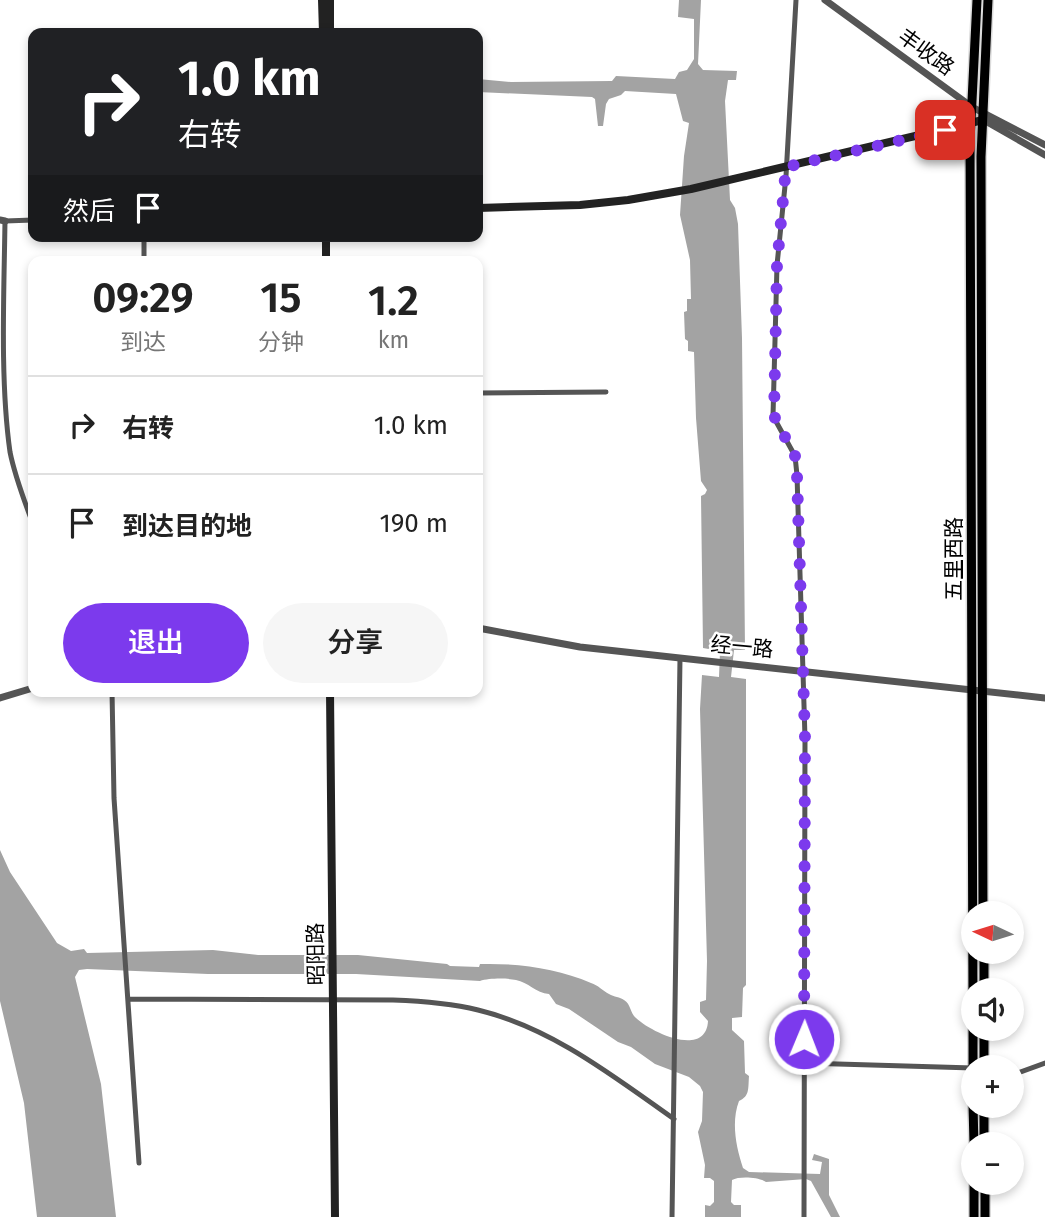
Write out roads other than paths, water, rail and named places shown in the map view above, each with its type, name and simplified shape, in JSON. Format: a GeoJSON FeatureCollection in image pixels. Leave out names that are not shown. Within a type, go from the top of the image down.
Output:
{"type":"FeatureCollection","features":[{"type":"Feature","properties":{"kind":"main road"},"geometry":{"type":"LineString","coordinates":[[322,0],[323,28]]}},
{"type":"Feature","properties":{"kind":"main road"},"geometry":{"type":"LineString","coordinates":[[330,0],[330,28]]}},
{"type":"Feature","properties":{"kind":"main road","name":"五里西路"},"geometry":{"type":"LineString","coordinates":[[973,978],[971,124],[977,0]]}},
{"type":"Feature","properties":{"kind":"main road","name":"五里西路"},"geometry":{"type":"LineString","coordinates":[[984,901],[983,116],[988,0]]}},
{"type":"Feature","properties":{"kind":"main road"},"geometry":{"type":"LineString","coordinates":[[483,208],[580,205],[673,192],[971,124],[983,116]]}},
{"type":"Feature","properties":{"kind":"main road","name":"昭阳路"},"geometry":{"type":"LineString","coordinates":[[330,697],[335,1217]]}},
{"type":"Feature","properties":{"kind":"main road"},"geometry":{"type":"LineString","coordinates":[[974,1195],[974,1217]]}},
{"type":"Feature","properties":{"kind":"main road"},"geometry":{"type":"LineString","coordinates":[[985,1195],[985,1217]]}},
{"type":"Feature","properties":{"kind":"street"},"geometry":{"type":"LineString","coordinates":[[796,0],[777,265],[774,416],[795,456],[797,475],[805,738],[804,1217]]}},
{"type":"Feature","properties":{"kind":"street","name":"丰收路"},"geometry":{"type":"LineString","coordinates":[[825,0],[983,116]]}},
{"type":"Feature","properties":{"kind":"street"},"geometry":{"type":"LineString","coordinates":[[983,116],[1045,145]]}},
{"type":"Feature","properties":{"kind":"street"},"geometry":{"type":"LineString","coordinates":[[983,116],[1045,155]]}},
{"type":"Feature","properties":{"kind":"street"},"geometry":{"type":"LineString","coordinates":[[28,220],[2,220],[6,416],[10,453],[28,511]]}},
{"type":"Feature","properties":{"kind":"street"},"geometry":{"type":"LineString","coordinates":[[483,393],[606,392]]}},
{"type":"Feature","properties":{"kind":"street","name":"经一路"},"geometry":{"type":"LineString","coordinates":[[483,629],[580,647],[1045,698]]}},
{"type":"Feature","properties":{"kind":"street"},"geometry":{"type":"LineString","coordinates":[[672,1217],[680,658]]}},
{"type":"Feature","properties":{"kind":"street"},"geometry":{"type":"LineString","coordinates":[[0,698],[28,690]]}},
{"type":"Feature","properties":{"kind":"street"},"geometry":{"type":"LineString","coordinates":[[112,697],[114,798],[124,974],[139,1163]]}},
{"type":"Feature","properties":{"kind":"street"},"geometry":{"type":"LineString","coordinates":[[128,999],[437,1002],[479,1010],[516,1022],[598,1065],[674,1119]]}},
{"type":"Feature","properties":{"kind":"street"},"geometry":{"type":"LineString","coordinates":[[804,1063],[961,1068]]}},
{"type":"Feature","properties":{"kind":"street"},"geometry":{"type":"LineString","coordinates":[[1024,1071],[1045,1063]]}}]}
